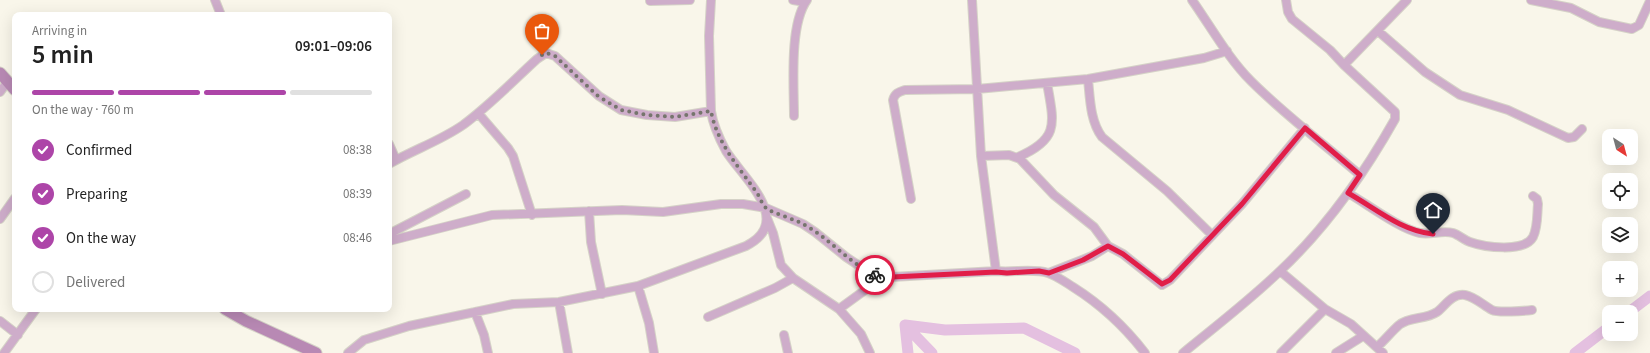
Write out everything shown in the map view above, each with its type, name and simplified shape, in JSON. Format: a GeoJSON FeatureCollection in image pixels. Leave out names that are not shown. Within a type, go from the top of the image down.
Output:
{"type":"FeatureCollection","features":[{"type":"Feature","properties":{"kind":"main road"},"geometry":{"type":"LineString","coordinates":[[0,73],[11,86]]}},
{"type":"Feature","properties":{"kind":"main road"},"geometry":{"type":"LineString","coordinates":[[230,312],[246,321],[316,353]]}},
{"type":"Feature","properties":{"kind":"street"},"geometry":{"type":"LineString","coordinates":[[215,0],[220,12]]}},
{"type":"Feature","properties":{"kind":"street"},"geometry":{"type":"LineString","coordinates":[[650,1],[690,0]]}},
{"type":"Feature","properties":{"kind":"street"},"geometry":{"type":"LineString","coordinates":[[711,0],[709,36],[711,111],[715,126],[726,151],[757,193],[766,212],[773,233],[778,259],[781,265],[793,278],[839,309],[861,334],[870,353]]}},
{"type":"Feature","properties":{"kind":"street"},"geometry":{"type":"LineString","coordinates":[[793,0],[806,1],[800,16],[794,54],[794,116]]}},
{"type":"Feature","properties":{"kind":"street"},"geometry":{"type":"LineString","coordinates":[[972,0],[981,156],[996,272]]}},
{"type":"Feature","properties":{"kind":"street"},"geometry":{"type":"LineString","coordinates":[[1192,0],[1227,51],[1250,81],[1360,175]]}},
{"type":"Feature","properties":{"kind":"street"},"geometry":{"type":"LineString","coordinates":[[1184,353],[1280,271],[1324,225],[1348,193],[1383,140],[1396,114],[1330,50],[1292,19],[1288,12],[1286,0]]}},
{"type":"Feature","properties":{"kind":"street"},"geometry":{"type":"LineString","coordinates":[[1344,65],[1407,0]]}},
{"type":"Feature","properties":{"kind":"street"},"geometry":{"type":"LineString","coordinates":[[1531,0],[1570,8],[1599,22],[1632,30],[1639,25],[1650,1]]}},
{"type":"Feature","properties":{"kind":"street"},"geometry":{"type":"LineString","coordinates":[[1378,31],[1425,72],[1460,95],[1508,110],[1568,138],[1574,137],[1582,129]]}},
{"type":"Feature","properties":{"kind":"street"},"geometry":{"type":"LineString","coordinates":[[911,199],[893,100],[894,95],[905,90],[977,89],[1088,79],[1204,58],[1227,51]]}},
{"type":"Feature","properties":{"kind":"street"},"geometry":{"type":"LineString","coordinates":[[392,162],[439,139],[478,113],[537,59],[546,53],[555,56],[598,96],[621,110],[647,115],[675,117],[711,111]]}},
{"type":"Feature","properties":{"kind":"street"},"geometry":{"type":"LineString","coordinates":[[1088,79],[1094,122],[1097,131],[1102,137],[1167,191],[1212,235]]}},
{"type":"Feature","properties":{"kind":"street"},"geometry":{"type":"LineString","coordinates":[[1018,157],[1032,151],[1042,144],[1052,126],[1053,117],[1047,83]]}},
{"type":"Feature","properties":{"kind":"street"},"geometry":{"type":"LineString","coordinates":[[0,92],[11,86]]}},
{"type":"Feature","properties":{"kind":"street"},"geometry":{"type":"LineString","coordinates":[[478,113],[508,148],[532,215]]}},
{"type":"Feature","properties":{"kind":"street"},"geometry":{"type":"LineString","coordinates":[[981,156],[1009,155],[1018,157],[1054,195],[1094,227],[1108,246],[1123,254],[1162,284],[1170,280],[1242,204],[1305,128]]}},
{"type":"Feature","properties":{"kind":"street"},"geometry":{"type":"LineString","coordinates":[[1348,193],[1419,233],[1452,233],[1470,242],[1505,248],[1524,245],[1532,237],[1535,231],[1538,204],[1537,200],[1533,196]]}},
{"type":"Feature","properties":{"kind":"street"},"geometry":{"type":"LineString","coordinates":[[392,232],[466,194]]}},
{"type":"Feature","properties":{"kind":"street"},"geometry":{"type":"LineString","coordinates":[[0,219],[12,202]]}},
{"type":"Feature","properties":{"kind":"street"},"geometry":{"type":"LineString","coordinates":[[392,240],[492,215],[532,215],[622,210],[663,212],[727,204],[743,204],[803,224],[860,267],[876,276],[1039,271],[1049,273],[1086,296],[1106,312],[1145,353]]}},
{"type":"Feature","properties":{"kind":"street"},"geometry":{"type":"LineString","coordinates":[[589,211],[592,242],[602,294]]}},
{"type":"Feature","properties":{"kind":"street"},"geometry":{"type":"LineString","coordinates":[[348,353],[364,340],[409,326],[528,302],[558,302],[638,286],[754,242],[761,235],[764,228],[766,212]]}},
{"type":"Feature","properties":{"kind":"street"},"geometry":{"type":"LineString","coordinates":[[1049,273],[1086,259],[1108,246]]}},
{"type":"Feature","properties":{"kind":"street"},"geometry":{"type":"LineString","coordinates":[[1280,271],[1325,309],[1344,320],[1380,350],[1398,326],[1405,322],[1432,314],[1450,300],[1462,295],[1470,297],[1496,311],[1505,310],[1516,312],[1532,310]]}},
{"type":"Feature","properties":{"kind":"street"},"geometry":{"type":"LineString","coordinates":[[839,309],[882,277]]}},
{"type":"Feature","properties":{"kind":"street"},"geometry":{"type":"LineString","coordinates":[[708,317],[775,288],[793,278]]}},
{"type":"Feature","properties":{"kind":"street"},"geometry":{"type":"LineString","coordinates":[[638,286],[649,323],[654,353]]}},
{"type":"Feature","properties":{"kind":"street"},"geometry":{"type":"LineString","coordinates":[[558,302],[568,353]]}},
{"type":"Feature","properties":{"kind":"street"},"geometry":{"type":"LineString","coordinates":[[1281,353],[1325,309]]}},
{"type":"Feature","properties":{"kind":"street"},"geometry":{"type":"LineString","coordinates":[[4,353],[34,312]]}},
{"type":"Feature","properties":{"kind":"street"},"geometry":{"type":"LineString","coordinates":[[475,312],[488,353]]}},
{"type":"Feature","properties":{"kind":"street"},"geometry":{"type":"LineString","coordinates":[[0,321],[18,335]]}},
{"type":"Feature","properties":{"kind":"street"},"geometry":{"type":"LineString","coordinates":[[784,335],[788,353]]}},
{"type":"Feature","properties":{"kind":"street"},"geometry":{"type":"LineString","coordinates":[[1336,353],[1363,336]]}},
{"type":"Feature","properties":{"kind":"waterway"},"geometry":{"type":"LineString","coordinates":[[1638,305],[1650,296]]}},
{"type":"Feature","properties":{"kind":"waterway"},"geometry":{"type":"LineString","coordinates":[[905,325],[932,353]]}},
{"type":"Feature","properties":{"kind":"waterway"},"geometry":{"type":"LineString","coordinates":[[908,353],[905,325],[945,330],[1024,328],[1075,353]]}},
{"type":"Feature","properties":{"kind":"waterway"},"geometry":{"type":"LineString","coordinates":[[1575,353],[1602,332]]}},
{"type":"Feature","properties":{"kind":"way so far"},"geometry":{"type":"LineString","coordinates":[[542,55],[546,53],[555,56],[598,96],[621,110],[647,115],[675,117],[711,111],[713,121],[726,151],[757,193],[766,208],[803,224],[846,257],[875,275]]}},
{"type":"Feature","properties":{"kind":"route"},"geometry":{"type":"LineString","coordinates":[[875,275],[892,277],[996,272],[1016,273],[1039,271],[1049,273],[1092,256],[1108,246],[1137,264],[1159,283],[1166,283],[1242,204],[1305,128],[1360,175],[1348,193],[1408,228],[1419,233],[1433,234]]}}]}
